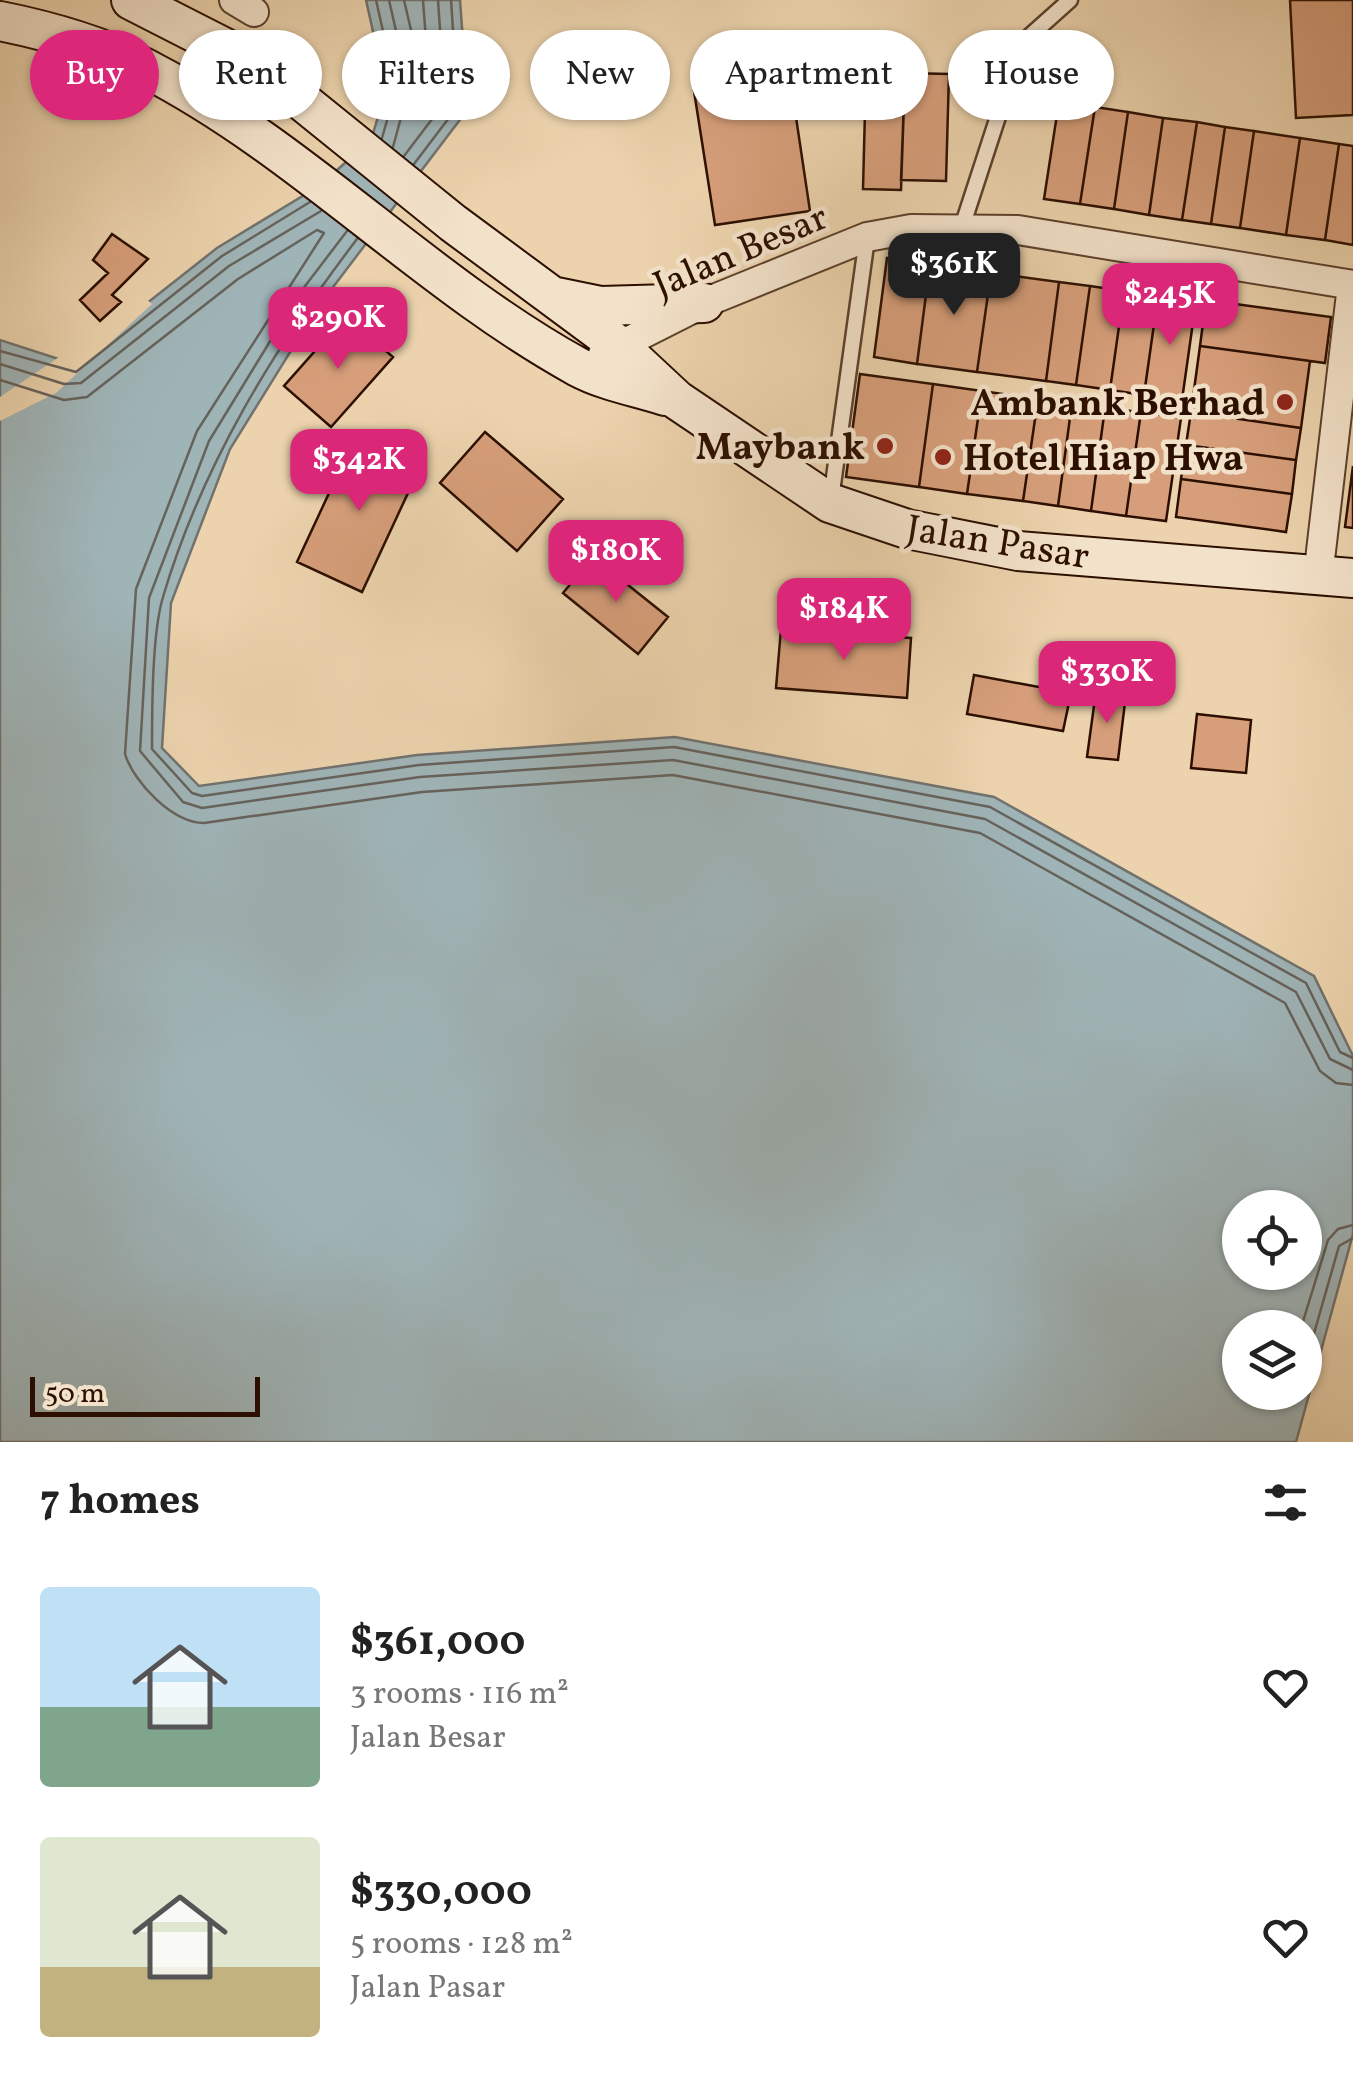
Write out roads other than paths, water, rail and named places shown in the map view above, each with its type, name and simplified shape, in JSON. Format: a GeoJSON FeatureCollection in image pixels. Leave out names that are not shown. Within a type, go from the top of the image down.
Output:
{"type":"FeatureCollection","features":[{"type":"Feature","properties":{"kind":"main road"},"geometry":{"type":"LineString","coordinates":[[132,0],[227,49],[302,101],[453,223],[618,345],[677,400]]}},
{"type":"Feature","properties":{"kind":"main road"},"geometry":{"type":"LineString","coordinates":[[0,20],[79,40],[143,67],[270,148],[419,262],[581,369],[677,400]]}},
{"type":"Feature","properties":{"kind":"main road"},"geometry":{"type":"LineString","coordinates":[[550,296],[601,306],[704,302]]}},
{"type":"Feature","properties":{"kind":"main road","name":"Jalan Pasar"},"geometry":{"type":"LineString","coordinates":[[677,400],[830,503],[907,529],[1018,551],[1335,578]]}},
{"type":"Feature","properties":{"kind":"street","name":"Jalan Besar"},"geometry":{"type":"LineString","coordinates":[[581,369],[618,345],[704,302],[867,238],[912,229],[1018,230],[1352,285]]}},
{"type":"Feature","properties":{"kind":"street"},"geometry":{"type":"LineString","coordinates":[[1335,578],[1352,285]]}},
{"type":"Feature","properties":{"kind":"lane"},"geometry":{"type":"LineString","coordinates":[[962,227],[1022,43],[1070,0]]}},
{"type":"Feature","properties":{"kind":"lane"},"geometry":{"type":"LineString","coordinates":[[830,503],[867,238]]}},
{"type":"Feature","properties":{"kind":"water"},"geometry":{"type":"Polygon","coordinates":[[[366,0],[460,0],[462,30],[373,30],[366,0]]]}},
{"type":"Feature","properties":{"kind":"water"},"geometry":{"type":"Polygon","coordinates":[[[377,120],[460,120],[318,307],[230,449],[171,603],[162,748],[199,786],[417,755],[675,737],[994,797],[1314,976],[1353,1056],[1353,1234],[1322,1347],[1322,1310],[1222,1310],[1222,1410],[1305,1410],[1296,1442],[0,1442],[0,340],[71,363],[217,248],[319,186],[371,140],[377,120]]]}},
{"type":"Feature","properties":{"kind":"place","name":"Ambank Berhad"},"geometry":{"type":"Point","coordinates":[1285,402]}},
{"type":"Feature","properties":{"kind":"place","name":"Maybank"},"geometry":{"type":"Point","coordinates":[885,446]}},
{"type":"Feature","properties":{"kind":"place","name":"Hotel Hiap Hwa"},"geometry":{"type":"Point","coordinates":[943,457]}}]}
